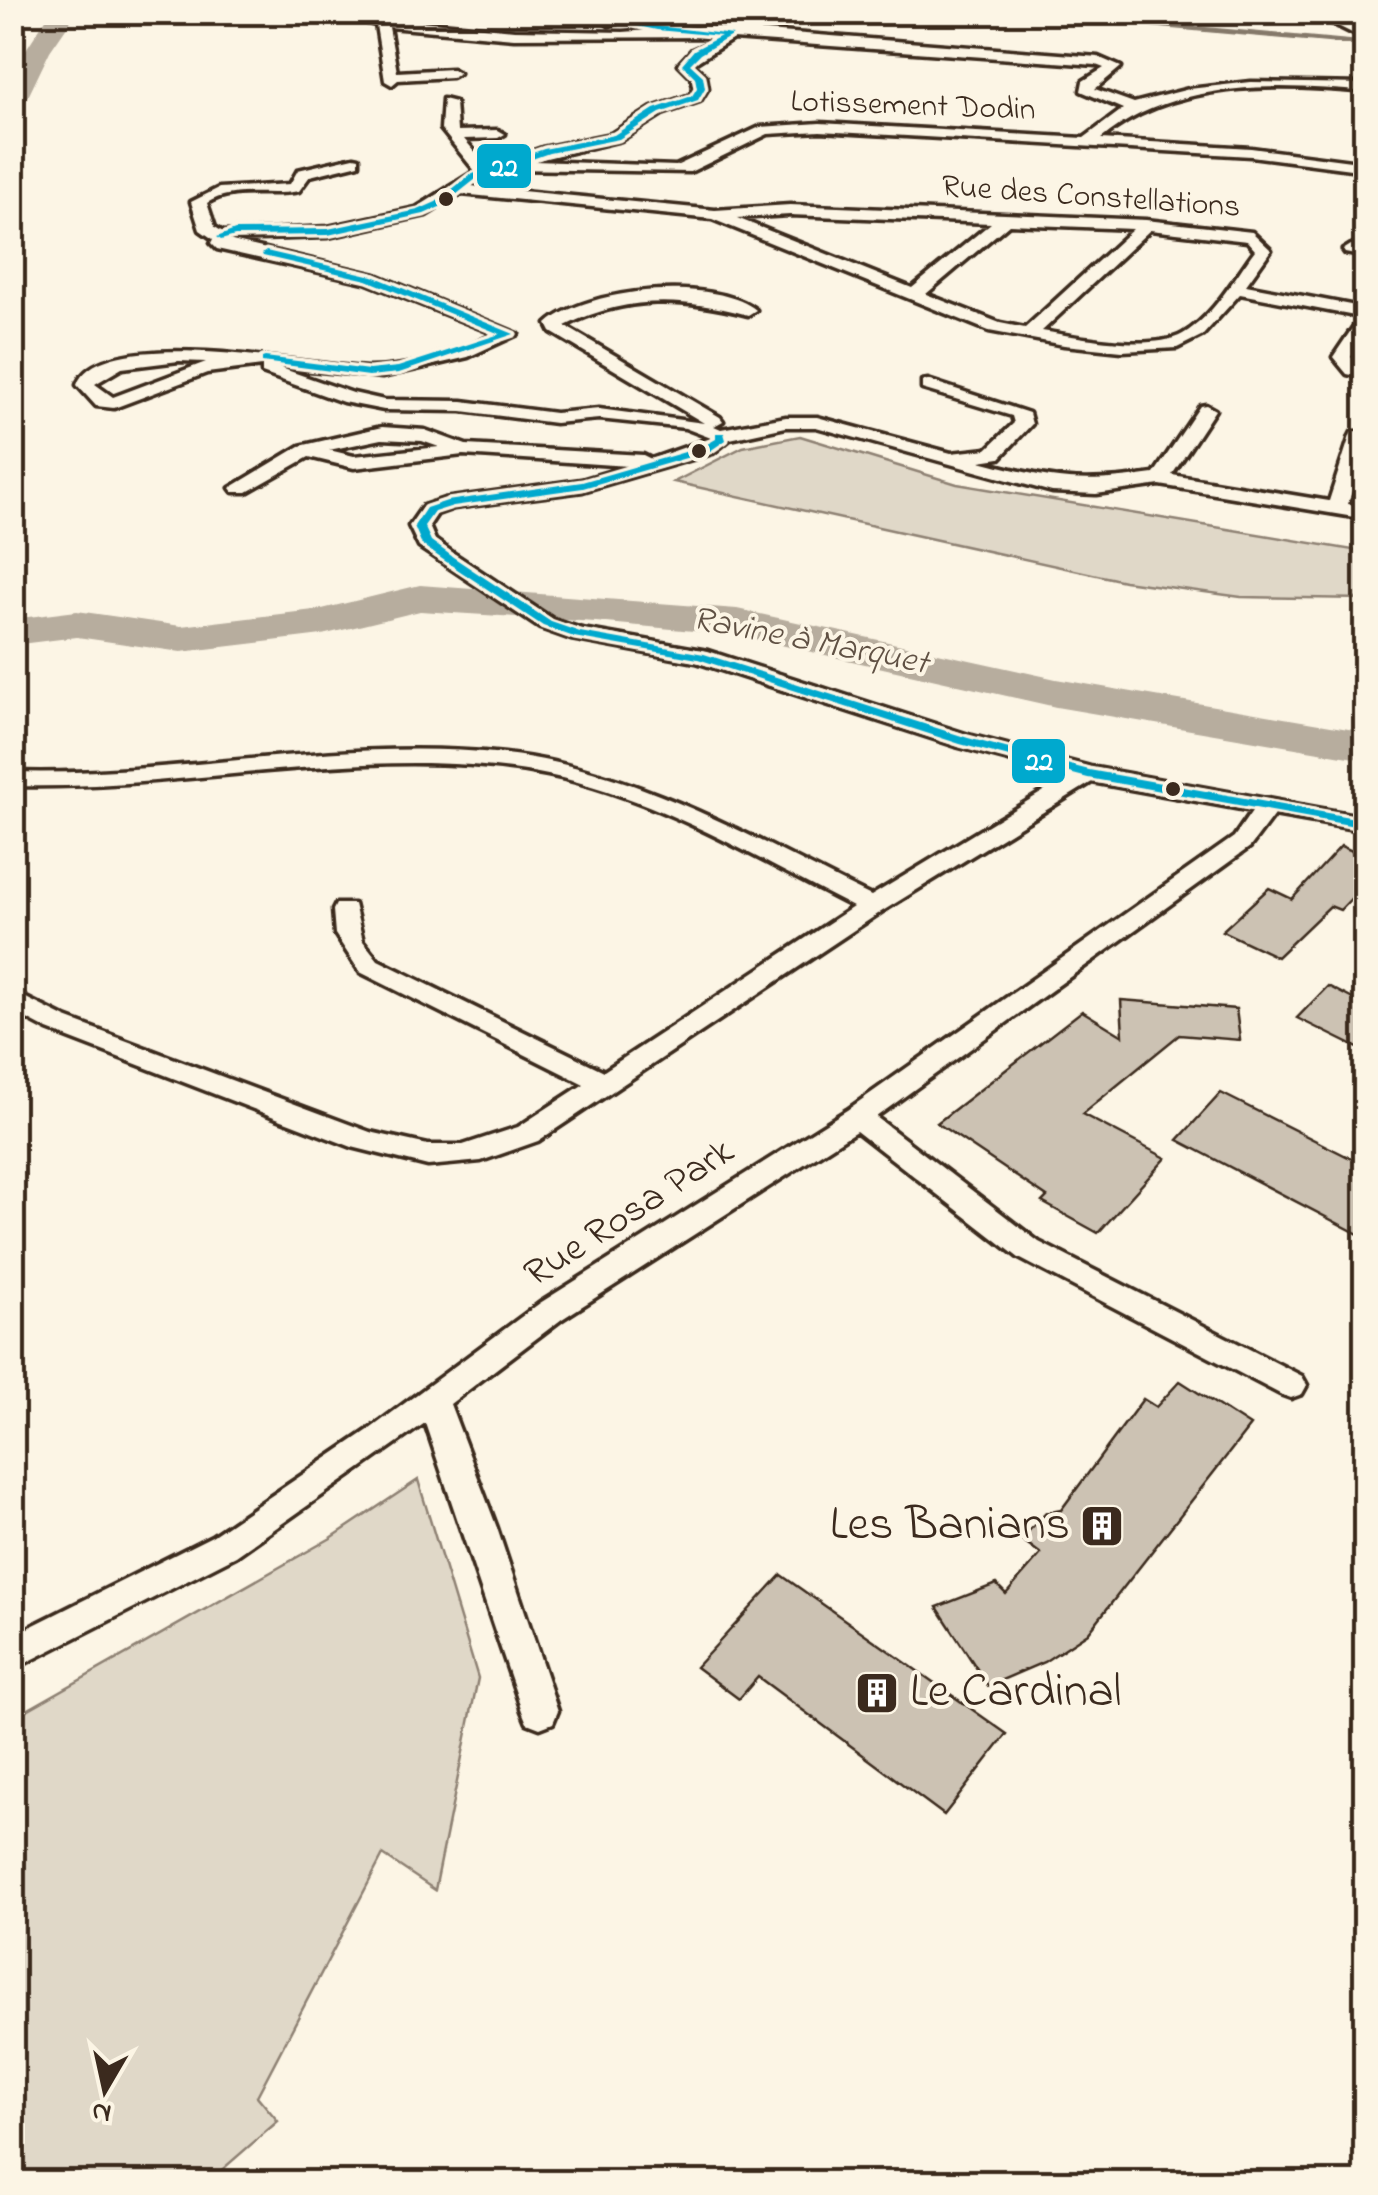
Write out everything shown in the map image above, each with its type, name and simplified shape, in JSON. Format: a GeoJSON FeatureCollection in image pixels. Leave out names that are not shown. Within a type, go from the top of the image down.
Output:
{"type":"FeatureCollection","features":[{"type":"Feature","properties":{"kind":"street"},"geometry":{"type":"LineString","coordinates":[[332,12],[444,28],[620,36],[690,31]]}},
{"type":"Feature","properties":{"kind":"street"},"geometry":{"type":"LineString","coordinates":[[438,12],[448,23],[444,28]]}},
{"type":"Feature","properties":{"kind":"street"},"geometry":{"type":"LineString","coordinates":[[570,12],[609,21],[730,35]]}},
{"type":"Feature","properties":{"kind":"street"},"geometry":{"type":"LineString","coordinates":[[609,21],[695,12]]}},
{"type":"Feature","properties":{"kind":"street"},"geometry":{"type":"LineString","coordinates":[[1316,12],[1366,36]]}},
{"type":"Feature","properties":{"kind":"street"},"geometry":{"type":"LineString","coordinates":[[384,20],[382,32],[392,79],[452,73]]}},
{"type":"Feature","properties":{"kind":"street"},"geometry":{"type":"LineString","coordinates":[[221,238],[235,233],[309,233],[381,223],[421,212],[484,172],[616,137],[658,111],[695,98],[702,88],[698,76],[686,64],[695,51],[723,42],[730,35]]}},
{"type":"Feature","properties":{"kind":"street","name":"Lotissement Dodin"},"geometry":{"type":"LineString","coordinates":[[730,35],[790,36],[1112,63],[1114,66],[1088,84],[1088,90],[1102,99],[1134,108]]}},
{"type":"Feature","properties":{"kind":"street","name":"Lotissement Dodin"},"geometry":{"type":"LineString","coordinates":[[1088,143],[1134,108],[1165,97],[1213,90],[1310,85],[1366,88]]}},
{"type":"Feature","properties":{"kind":"street"},"geometry":{"type":"LineString","coordinates":[[448,102],[448,128],[484,172]]}},
{"type":"Feature","properties":{"kind":"street","name":"Lotissement Dodin"},"geometry":{"type":"LineString","coordinates":[[506,164],[676,170],[690,168],[765,130],[790,127],[1251,152],[1366,167]]}},
{"type":"Feature","properties":{"kind":"street"},"geometry":{"type":"LineString","coordinates":[[452,135],[498,134]]}},
{"type":"Feature","properties":{"kind":"street"},"geometry":{"type":"LineString","coordinates":[[221,238],[208,230],[198,202],[202,198],[216,193],[294,188],[302,174],[354,160]]}},
{"type":"Feature","properties":{"kind":"street","name":"Rue des Constellations"},"geometry":{"type":"LineString","coordinates":[[458,190],[716,215],[790,210],[1146,224],[1219,232],[1260,242],[1263,250],[1192,335],[1172,345],[1140,347],[994,327],[716,215]]}},
{"type":"Feature","properties":{"kind":"street"},"geometry":{"type":"LineString","coordinates":[[914,296],[1004,220]]}},
{"type":"Feature","properties":{"kind":"street"},"geometry":{"type":"LineString","coordinates":[[1028,334],[1146,224]]}},
{"type":"Feature","properties":{"kind":"street"},"geometry":{"type":"LineString","coordinates":[[221,238],[219,243],[223,246],[370,278],[509,334],[399,370],[369,373],[278,359],[234,361],[199,368],[114,403],[102,402],[86,386],[87,380],[102,369],[158,358],[210,356],[234,361]]}},
{"type":"Feature","properties":{"kind":"street"},"geometry":{"type":"LineString","coordinates":[[1235,288],[1366,316],[1342,357],[1353,370],[1366,373]]}},
{"type":"Feature","properties":{"kind":"street"},"geometry":{"type":"LineString","coordinates":[[726,434],[555,324],[630,290],[703,296],[748,310]]}},
{"type":"Feature","properties":{"kind":"street"},"geometry":{"type":"LineString","coordinates":[[265,360],[264,367],[280,375],[384,405],[462,406],[555,418],[599,414],[688,423],[726,434],[786,422],[816,422],[1074,489],[1160,479],[1366,512]]}},
{"type":"Feature","properties":{"kind":"street"},"geometry":{"type":"LineString","coordinates":[[928,385],[1006,407],[1024,418],[1002,448],[992,454],[951,459]]}},
{"type":"Feature","properties":{"kind":"street"},"geometry":{"type":"LineString","coordinates":[[1160,479],[1206,410]]}},
{"type":"Feature","properties":{"kind":"street"},"geometry":{"type":"LineString","coordinates":[[726,434],[714,445],[584,485],[474,498],[430,510],[419,526],[426,542],[464,569],[547,624],[578,635],[700,656],[964,741],[1088,774],[1366,824]]}},
{"type":"Feature","properties":{"kind":"street"},"geometry":{"type":"LineString","coordinates":[[1337,508],[1359,436]]}},
{"type":"Feature","properties":{"kind":"street"},"geometry":{"type":"LineString","coordinates":[[240,488],[306,450],[354,462],[463,450],[665,462]]}},
{"type":"Feature","properties":{"kind":"street"},"geometry":{"type":"LineString","coordinates":[[12,779],[80,780],[434,756],[507,762],[566,773],[650,799],[872,906]]}},
{"type":"Feature","properties":{"kind":"street"},"geometry":{"type":"LineString","coordinates":[[12,1000],[75,1031],[362,1140],[413,1155],[475,1156],[528,1134],[872,906],[1088,774]]}},
{"type":"Feature","properties":{"kind":"street","name":"Rue Rosa Park"},"geometry":{"type":"LineString","coordinates":[[12,1654],[224,1546],[551,1311],[858,1117],[1242,842],[1267,807]]}},
{"type":"Feature","properties":{"kind":"street"},"geometry":{"type":"LineString","coordinates":[[345,910],[351,948],[368,966],[604,1082]]}},
{"type":"Feature","properties":{"kind":"street"},"geometry":{"type":"LineString","coordinates":[[858,1117],[1029,1250],[1291,1385]]}},
{"type":"Feature","properties":{"kind":"street"},"geometry":{"type":"LineString","coordinates":[[432,1400],[480,1528],[540,1711]]}},
{"type":"Feature","properties":{"kind":"shaded area"},"geometry":{"type":"Polygon","coordinates":[[[800,436],[957,484],[1365,552],[1365,599],[1241,597],[1124,581],[674,482],[743,447],[800,436]]]}},
{"type":"Feature","properties":{"kind":"shaded area"},"geometry":{"type":"Polygon","coordinates":[[[418,1480],[478,1678],[435,1890],[383,1855],[257,2096],[278,2121],[208,2182],[13,2182],[13,1718],[331,1538],[418,1480]]]}},
{"type":"Feature","properties":{"kind":"building"},"geometry":{"type":"Polygon","coordinates":[[[1341,846],[1366,857],[1366,883],[1340,910],[1330,906],[1277,957],[1222,931],[1269,888],[1292,899],[1341,846]]]}},
{"type":"Feature","properties":{"kind":"building"},"geometry":{"type":"Polygon","coordinates":[[[1328,986],[1366,1006],[1366,1052],[1297,1018],[1328,986]]]}},
{"type":"Feature","properties":{"kind":"building"},"geometry":{"type":"Polygon","coordinates":[[[1121,1000],[1236,1009],[1240,1040],[1179,1035],[1082,1114],[1166,1158],[1098,1233],[1042,1202],[1047,1197],[937,1123],[1082,1011],[1123,1036],[1121,1000]]]}},
{"type":"Feature","properties":{"kind":"building"},"geometry":{"type":"Polygon","coordinates":[[[1221,1093],[1366,1166],[1366,1238],[1178,1140],[1221,1093]]]}},
{"type":"Feature","properties":{"kind":"building","name":"Les Banians"},"geometry":{"type":"Polygon","coordinates":[[[1180,1381],[1250,1426],[1088,1633],[1044,1662],[988,1686],[937,1607],[996,1584],[1006,1594],[1041,1554],[1021,1539],[1046,1513],[1061,1510],[1143,1399],[1156,1407],[1180,1381]]]}},
{"type":"Feature","properties":{"kind":"building","name":"Le Cardinal"},"geometry":{"type":"Polygon","coordinates":[[[781,1575],[1007,1734],[944,1815],[758,1677],[739,1699],[696,1667],[781,1575]]]}},
{"type":"Feature","properties":{"kind":"waterway","name":"Ravine à Marquet"},"geometry":{"type":"LineString","coordinates":[[12,101],[36,51],[61,16],[56,12]]}},
{"type":"Feature","properties":{"kind":"waterway"},"geometry":{"type":"LineString","coordinates":[[1084,12],[1144,24],[1366,44]]}},
{"type":"Feature","properties":{"kind":"waterway","name":"Ravine à Marquet"},"geometry":{"type":"LineString","coordinates":[[12,632],[77,624],[181,639],[322,622],[420,598],[596,609],[737,622],[1056,693],[1366,746]]}},
{"type":"Feature","properties":{"kind":"transit line","name":"22"},"geometry":{"type":"LineString","coordinates":[[574,12],[657,28],[729,35]]}},
{"type":"Feature","properties":{"kind":"transit line","name":"22"},"geometry":{"type":"LineString","coordinates":[[221,237],[235,233],[328,232],[421,212],[439,204],[473,177],[547,151],[616,137],[657,111],[695,98],[701,88],[699,76],[686,64],[697,52],[729,35]]}},
{"type":"Feature","properties":{"kind":"transit line","name":"22"},"geometry":{"type":"LineString","coordinates":[[265,360],[369,373],[399,370],[509,334],[370,278],[266,254]]}},
{"type":"Feature","properties":{"kind":"transit line","name":"22"},"geometry":{"type":"LineString","coordinates":[[720,435],[721,440],[706,449],[583,485],[451,503],[430,510],[419,526],[426,543],[449,559],[547,624],[578,635],[700,656],[964,741],[1088,774],[1366,824]]}},
{"type":"Feature","properties":{"kind":"place","name":"Les Banians"},"geometry":{"type":"Point","coordinates":[1102,1526]}},
{"type":"Feature","properties":{"kind":"place","name":"Le Cardinal"},"geometry":{"type":"Point","coordinates":[877,1693]}}]}
